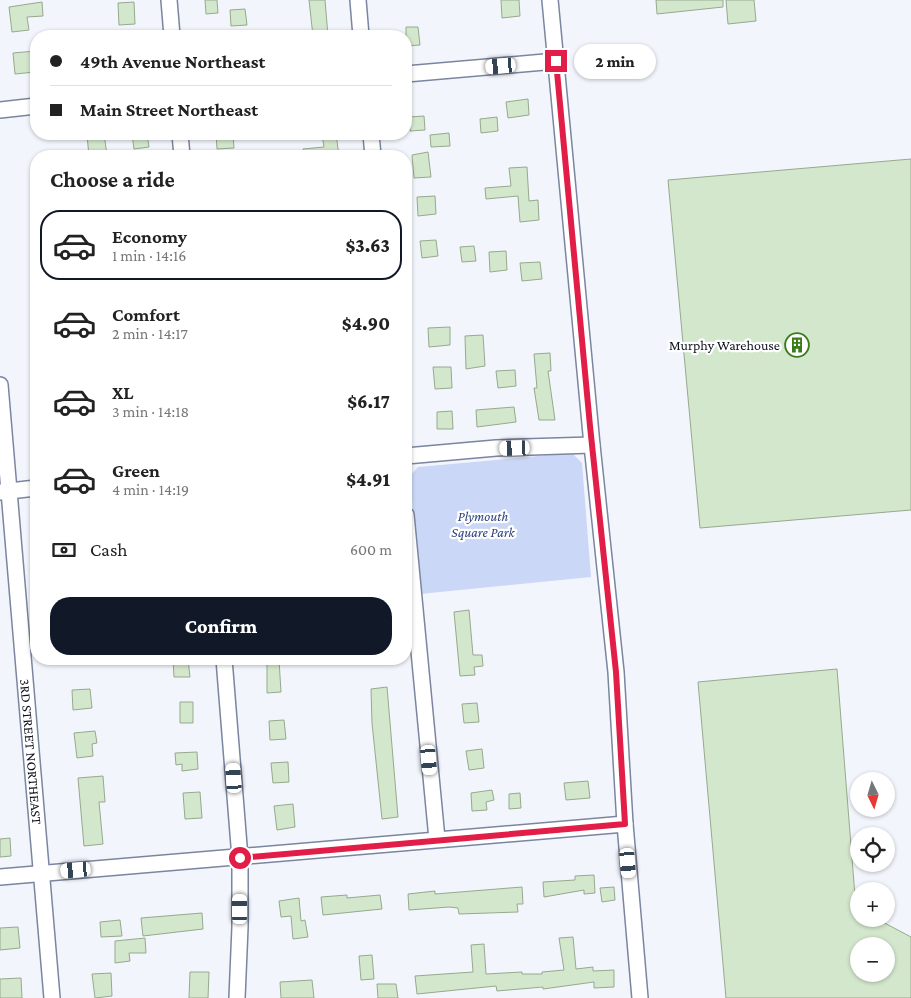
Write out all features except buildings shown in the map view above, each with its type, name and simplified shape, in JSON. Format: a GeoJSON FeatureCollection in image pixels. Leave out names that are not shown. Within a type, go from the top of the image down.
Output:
{"type":"FeatureCollection","features":[{"type":"Feature","properties":{"kind":"street"},"geometry":{"type":"LineString","coordinates":[[169,0],[172,30]]}},
{"type":"Feature","properties":{"kind":"street"},"geometry":{"type":"LineString","coordinates":[[358,0],[361,30]]}},
{"type":"Feature","properties":{"kind":"street"},"geometry":{"type":"LineString","coordinates":[[550,0],[592,445],[616,672],[625,824],[640,998]]}},
{"type":"Feature","properties":{"kind":"street"},"geometry":{"type":"LineString","coordinates":[[412,73],[556,61]]}},
{"type":"Feature","properties":{"kind":"street"},"geometry":{"type":"LineString","coordinates":[[0,110],[30,107]]}},
{"type":"Feature","properties":{"kind":"street","name":"3RD STREET NORTHEAST"},"geometry":{"type":"LineString","coordinates":[[0,385],[4,491],[52,998]]}},
{"type":"Feature","properties":{"kind":"street"},"geometry":{"type":"LineString","coordinates":[[412,455],[496,448],[592,445]]}},
{"type":"Feature","properties":{"kind":"street"},"geometry":{"type":"LineString","coordinates":[[4,491],[30,489]]}},
{"type":"Feature","properties":{"kind":"street"},"geometry":{"type":"LineString","coordinates":[[412,580],[436,839]]}},
{"type":"Feature","properties":{"kind":"street"},"geometry":{"type":"LineString","coordinates":[[224,665],[240,858],[237,998]]}},
{"type":"Feature","properties":{"kind":"street"},"geometry":{"type":"LineString","coordinates":[[0,876],[240,858],[436,839],[625,824]]}},
{"type":"Feature","properties":{"kind":"green space","name":"Plymouth Square Park"},"geometry":{"type":"Polygon","coordinates":[[[572,453],[582,463],[591,577],[420,594],[412,500],[412,474],[418,467],[572,453]]]}},
{"type":"Feature","properties":{"kind":"place","name":"Murphy Warehouse"},"geometry":{"type":"Point","coordinates":[797,345]}},
{"type":"Feature","properties":{"kind":"route"},"geometry":{"type":"LineString","coordinates":[[240,858],[436,839],[625,824],[616,672],[590,426],[556,61]]}}]}
